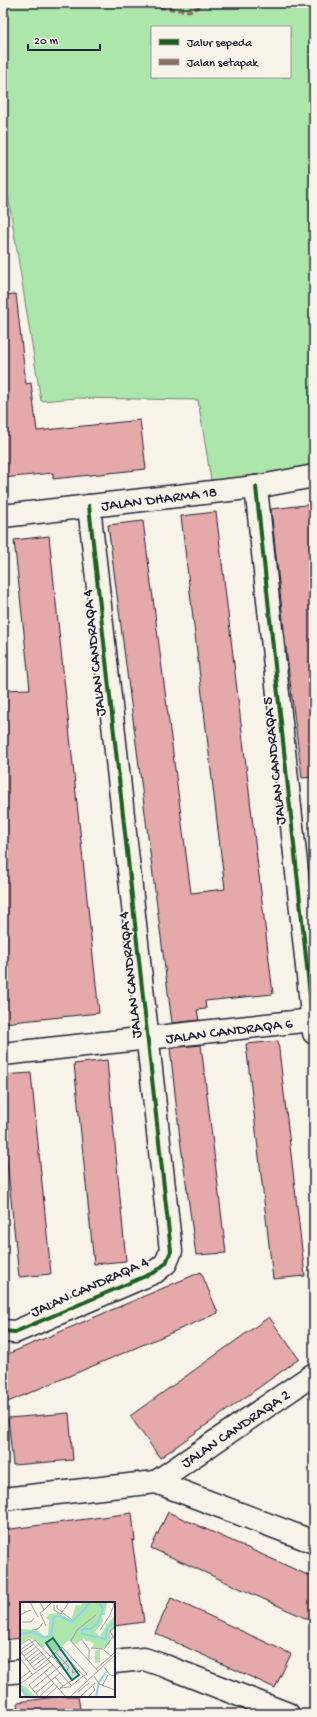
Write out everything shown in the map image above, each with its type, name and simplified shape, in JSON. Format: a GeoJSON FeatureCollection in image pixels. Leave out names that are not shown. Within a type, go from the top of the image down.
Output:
{"type":"FeatureCollection","features":[{"type":"Feature","properties":{"kind":"street","name":"JALAN DHARMA 18"},"geometry":{"type":"LineString","coordinates":[[3,516],[256,487],[314,476]]}},
{"type":"Feature","properties":{"kind":"street","name":"JALAN CANDRAQA 5"},"geometry":{"type":"LineString","coordinates":[[256,487],[313,1026]]}},
{"type":"Feature","properties":{"kind":"street","name":"JALAN CANDRAQA 4"},"geometry":{"type":"LineString","coordinates":[[3,1331],[15,1332],[155,1272],[166,1263],[171,1251],[89,506]]}},
{"type":"Feature","properties":{"kind":"street","name":"JALAN CANDRAQA 6"},"geometry":{"type":"LineString","coordinates":[[3,1054],[148,1039],[313,1026]]}},
{"type":"Feature","properties":{"kind":"street","name":"JALAN CANDRAQA 2"},"geometry":{"type":"LineString","coordinates":[[156,1482],[314,1374]]}},
{"type":"Feature","properties":{"kind":"street","name":"JALAN CANDRAQA 2"},"geometry":{"type":"LineString","coordinates":[[3,1500],[156,1482],[314,1542]]}},
{"type":"Feature","properties":{"kind":"street"},"geometry":{"type":"LineString","coordinates":[[115,1662],[144,1659],[288,1714]]}},
{"type":"Feature","properties":{"kind":"street"},"geometry":{"type":"LineString","coordinates":[[3,1673],[20,1671]]}},
{"type":"Feature","properties":{"kind":"green space"},"geometry":{"type":"Polygon","coordinates":[[[3,3],[314,3],[314,474],[212,486],[198,400],[77,398],[41,401],[3,164],[3,3]]]}},
{"type":"Feature","properties":{"kind":"building"},"geometry":{"type":"Polygon","coordinates":[[[16,294],[26,384],[31,383],[37,431],[140,420],[146,469],[53,479],[53,473],[3,478],[3,295],[16,294]]]}},
{"type":"Feature","properties":{"kind":"building"},"geometry":{"type":"Polygon","coordinates":[[[314,504],[314,777],[302,778],[271,509],[314,504]]]}},
{"type":"Feature","properties":{"kind":"building"},"geometry":{"type":"Polygon","coordinates":[[[216,512],[273,994],[205,1001],[206,1009],[197,1010],[199,1020],[172,1023],[108,525],[143,521],[191,893],[225,889],[181,516],[216,512]]]}},
{"type":"Feature","properties":{"kind":"building"},"geometry":{"type":"Polygon","coordinates":[[[49,536],[99,1013],[3,1023],[3,690],[30,689],[14,540],[49,536]]]}},
{"type":"Feature","properties":{"kind":"building"},"geometry":{"type":"Polygon","coordinates":[[[278,1041],[305,1276],[273,1279],[246,1044],[278,1041]]]}},
{"type":"Feature","properties":{"kind":"building"},"geometry":{"type":"Polygon","coordinates":[[[201,1045],[226,1253],[196,1255],[180,1139],[170,1048],[201,1045]]]}},
{"type":"Feature","properties":{"kind":"building"},"geometry":{"type":"Polygon","coordinates":[[[107,1060],[126,1261],[94,1264],[74,1064],[107,1060]]]}},
{"type":"Feature","properties":{"kind":"building"},"geometry":{"type":"Polygon","coordinates":[[[31,1073],[51,1274],[19,1277],[3,1122],[3,1075],[31,1073]]]}},
{"type":"Feature","properties":{"kind":"building"},"geometry":{"type":"Polygon","coordinates":[[[201,1272],[218,1313],[3,1404],[3,1356],[201,1272]]]}},
{"type":"Feature","properties":{"kind":"building"},"geometry":{"type":"Polygon","coordinates":[[[269,1317],[299,1359],[160,1458],[130,1416],[269,1317]]]}},
{"type":"Feature","properties":{"kind":"building"},"geometry":{"type":"Polygon","coordinates":[[[69,1413],[73,1460],[13,1465],[8,1418],[69,1413]]]}},
{"type":"Feature","properties":{"kind":"building"},"geometry":{"type":"Polygon","coordinates":[[[168,1512],[314,1578],[314,1622],[151,1548],[168,1512]]]}},
{"type":"Feature","properties":{"kind":"building"},"geometry":{"type":"Polygon","coordinates":[[[132,1513],[135,1541],[132,1540],[144,1622],[115,1626],[115,1602],[20,1602],[20,1638],[3,1640],[3,1530],[132,1513]]]}},
{"type":"Feature","properties":{"kind":"building"},"geometry":{"type":"Polygon","coordinates":[[[171,1598],[291,1654],[275,1688],[155,1633],[171,1598]]]}},
{"type":"Feature","properties":{"kind":"building"},"geometry":{"type":"Polygon","coordinates":[[[56,1697],[78,1697],[81,1714],[19,1714],[18,1702],[56,1697]]]}},
{"type":"Feature","properties":{"kind":"marked path"},"geometry":{"type":"LineString","coordinates":[[142,3],[153,7],[189,11],[209,3]]}},
{"type":"Feature","properties":{"kind":"cycle path"},"geometry":{"type":"LineString","coordinates":[[256,487],[314,1033]]}},
{"type":"Feature","properties":{"kind":"cycle path"},"geometry":{"type":"LineString","coordinates":[[3,1331],[15,1332],[155,1272],[166,1263],[171,1251],[89,506]]}}]}
